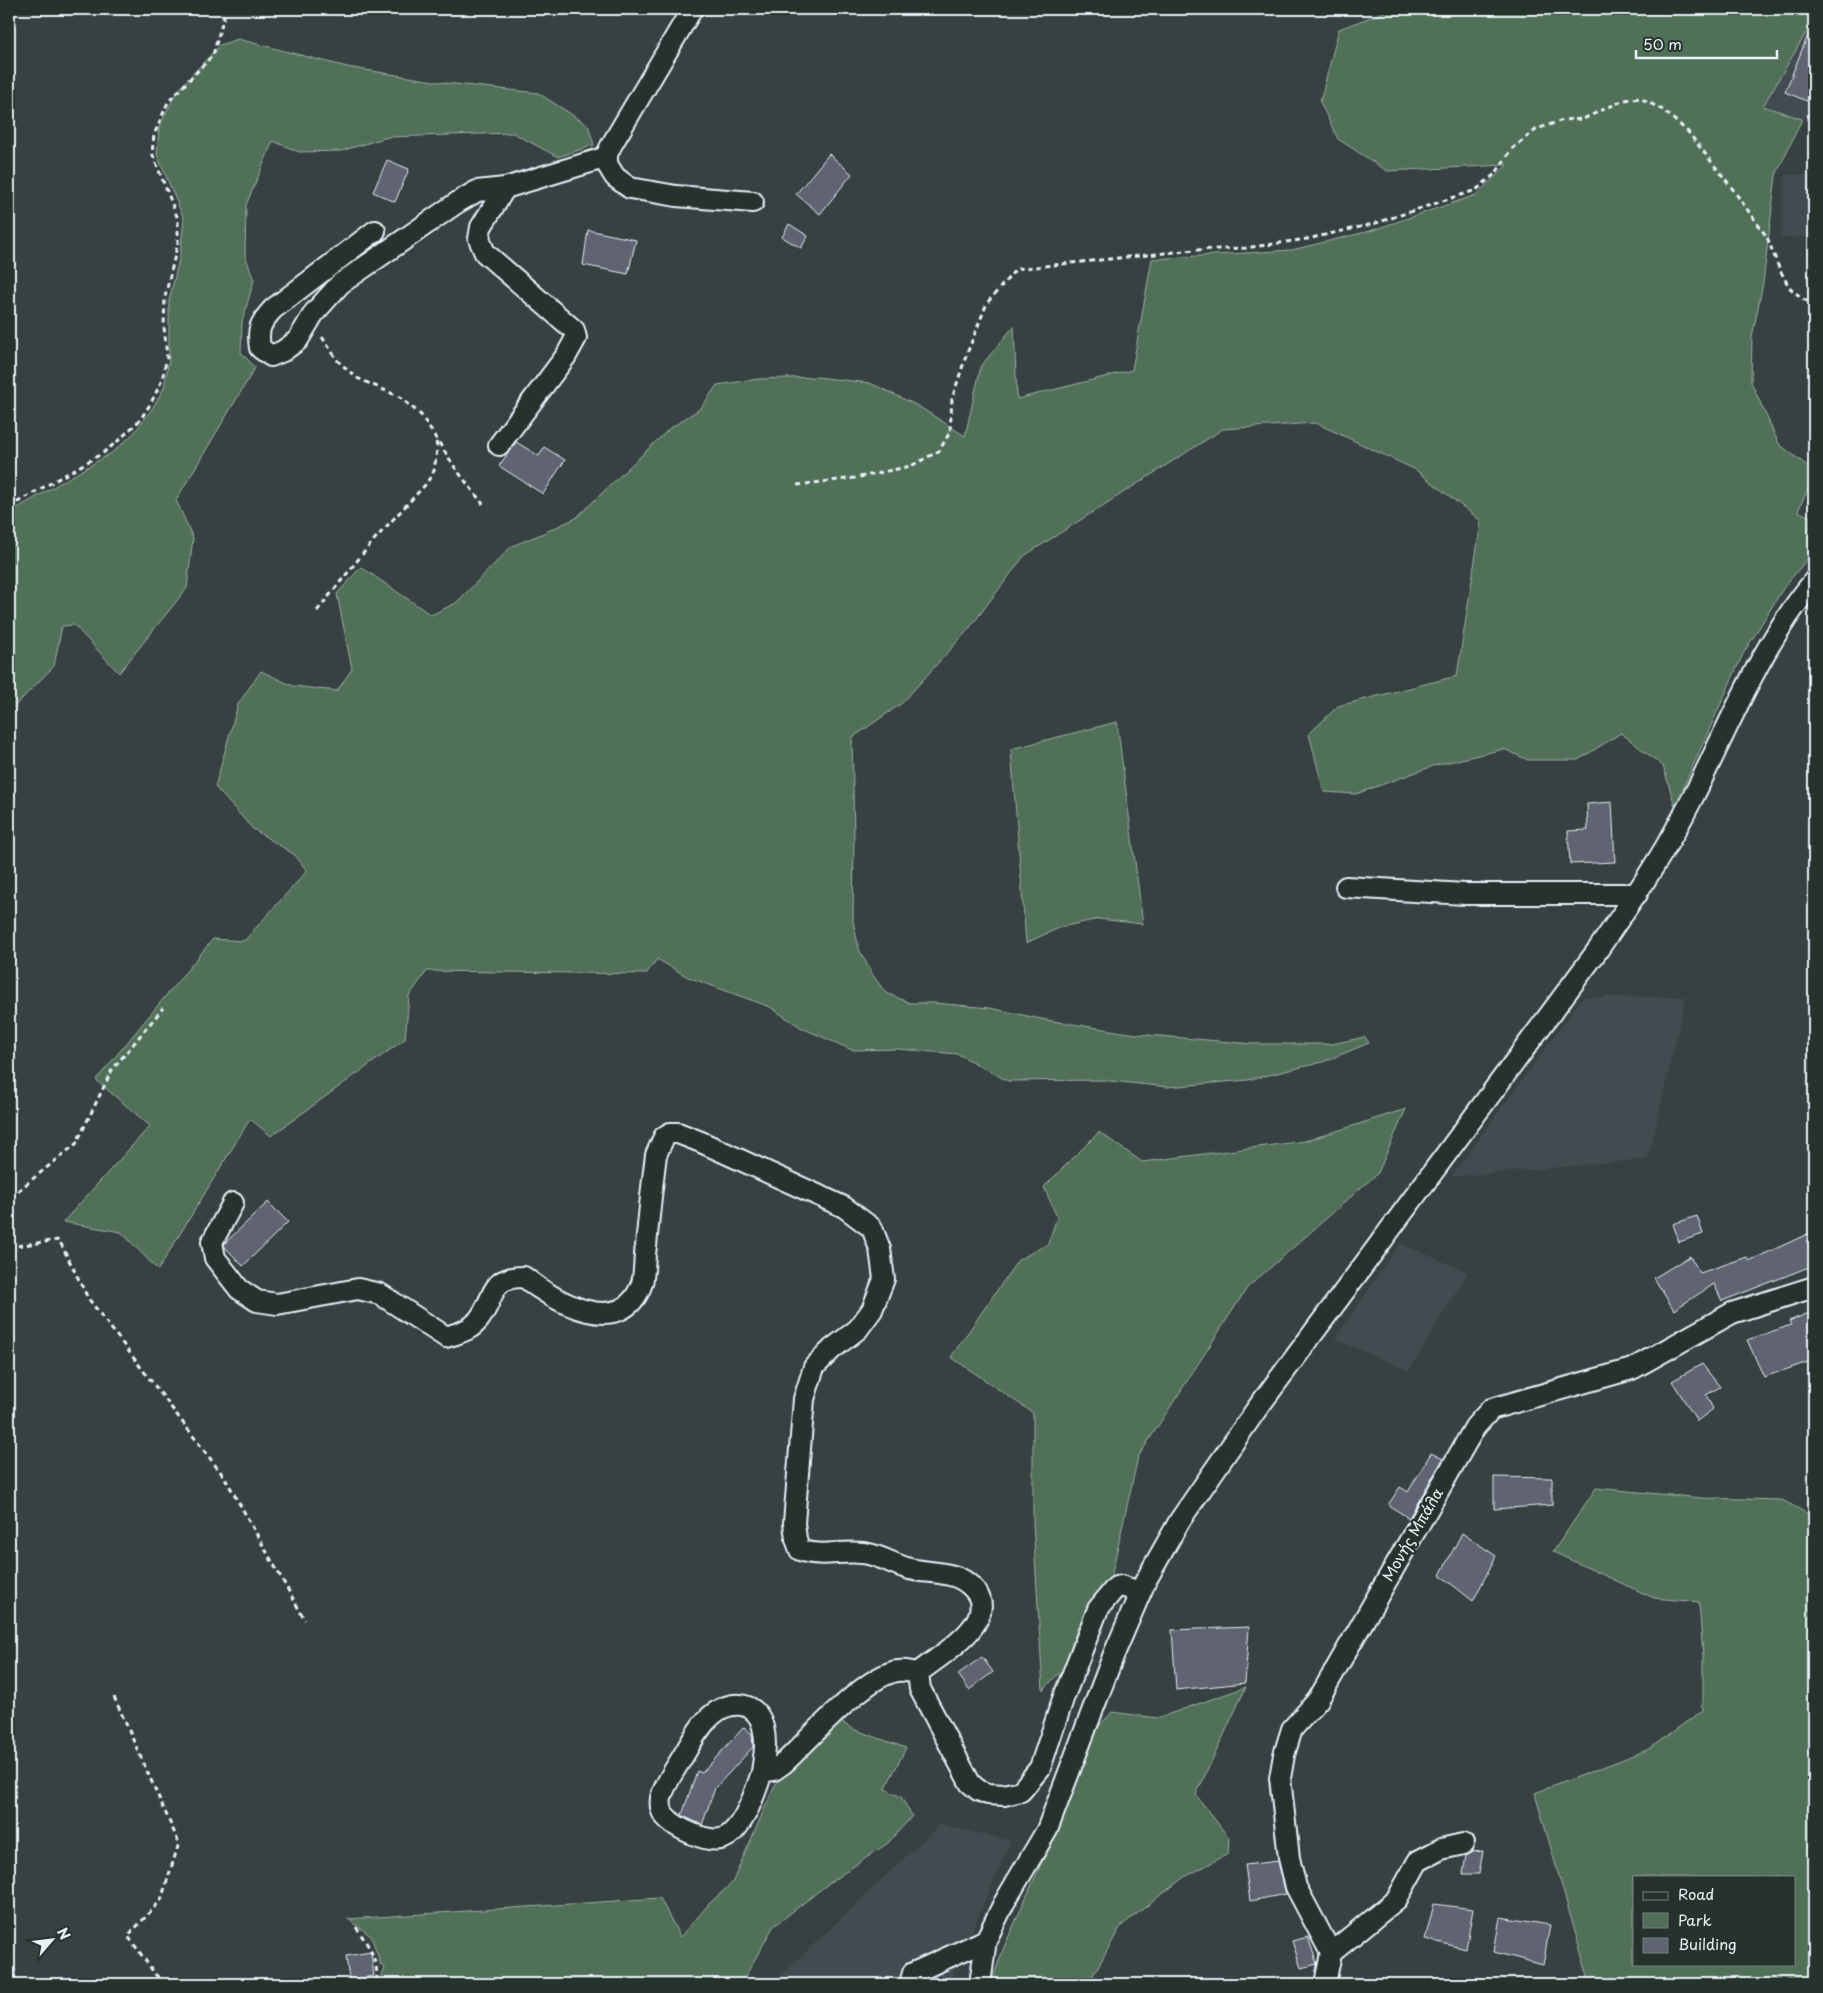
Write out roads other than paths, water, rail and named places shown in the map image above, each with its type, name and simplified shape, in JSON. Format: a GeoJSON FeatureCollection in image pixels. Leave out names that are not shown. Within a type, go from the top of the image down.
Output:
{"type":"FeatureCollection","features":[{"type":"Feature","properties":{"kind":"street"},"geometry":{"type":"LineString","coordinates":[[692,9],[612,144],[607,157],[607,164],[611,172],[630,188],[676,196],[753,202]]}},
{"type":"Feature","properties":{"kind":"street"},"geometry":{"type":"LineString","coordinates":[[375,231],[273,309],[264,320],[258,334],[260,348],[271,356],[283,351],[298,340],[314,313],[340,284],[458,202],[477,191],[505,188],[607,157]]}},
{"type":"Feature","properties":{"kind":"street"},"geometry":{"type":"LineString","coordinates":[[499,445],[566,356],[576,338],[574,330],[485,253],[479,239],[481,227],[505,188]]}},
{"type":"Feature","properties":{"kind":"street"},"geometry":{"type":"LineString","coordinates":[[980,1984],[986,1940],[1004,1903],[1047,1830],[1114,1654],[1140,1592],[1180,1520],[1256,1410],[1597,951],[1637,894],[1692,800],[1765,652],[1785,618],[1814,581]]}},
{"type":"Feature","properties":{"kind":"street"},"geometry":{"type":"LineString","coordinates":[[1346,887],[1465,894],[1637,894]]}},
{"type":"Feature","properties":{"kind":"street"},"geometry":{"type":"LineString","coordinates":[[233,1203],[212,1242],[216,1258],[239,1289],[257,1301],[277,1304],[358,1289],[380,1294],[446,1336],[463,1332],[473,1326],[480,1318],[497,1284],[511,1277],[524,1277],[570,1307],[594,1313],[616,1311],[631,1302],[642,1283],[656,1155],[664,1137],[670,1133],[678,1133],[701,1142],[844,1207],[872,1228],[880,1250],[884,1279],[872,1310],[858,1329],[832,1349],[814,1367],[804,1399],[794,1523],[796,1539],[800,1550],[811,1554],[866,1553],[911,1569],[953,1576],[977,1592],[982,1606],[981,1611],[976,1622],[950,1648],[918,1673],[899,1671],[880,1677],[843,1706],[784,1763],[774,1770],[762,1772]]}},
{"type":"Feature","properties":{"kind":"street","name":"Μονής Μπάλα"},"geometry":{"type":"LineString","coordinates":[[1331,1953],[1296,1886],[1289,1858],[1280,1778],[1284,1755],[1292,1729],[1318,1700],[1475,1427],[1492,1409],[1632,1369],[1732,1313],[1814,1287]]}},
{"type":"Feature","properties":{"kind":"street"},"geometry":{"type":"LineString","coordinates":[[918,1673],[920,1689],[970,1783],[978,1790],[988,1794],[1004,1795],[1020,1791],[1040,1768],[1063,1699],[1098,1609],[1116,1587],[1122,1586],[1140,1592]]}},
{"type":"Feature","properties":{"kind":"street"},"geometry":{"type":"LineString","coordinates":[[741,1704],[759,1718],[763,1726],[764,1740],[762,1772],[748,1807],[732,1834],[724,1839],[707,1839],[684,1829],[664,1816],[661,1808],[661,1798],[665,1788],[697,1733],[713,1714],[728,1705],[741,1704]]}},
{"type":"Feature","properties":{"kind":"street"},"geometry":{"type":"LineString","coordinates":[[1325,1984],[1331,1953],[1397,1899],[1418,1861],[1442,1848],[1463,1844]]}},
{"type":"Feature","properties":{"kind":"street"},"geometry":{"type":"LineString","coordinates":[[910,1984],[914,1973],[986,1940]]}}]}
